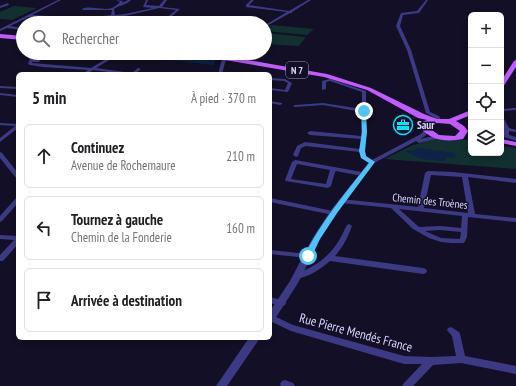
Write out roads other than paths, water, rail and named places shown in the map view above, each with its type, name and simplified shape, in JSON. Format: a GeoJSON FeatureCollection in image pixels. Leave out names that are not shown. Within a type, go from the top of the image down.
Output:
{"type":"FeatureCollection","features":[{"type":"Feature","properties":{"kind":"main road"},"geometry":{"type":"LineString","coordinates":[[0,36],[16,37]]}},
{"type":"Feature","properties":{"kind":"main road","name":"N 7"},"geometry":{"type":"LineString","coordinates":[[247,60],[325,75],[420,116],[437,120]]}},
{"type":"Feature","properties":{"kind":"main road"},"geometry":{"type":"LineString","coordinates":[[502,84],[516,62]]}},
{"type":"Feature","properties":{"kind":"main road","name":"N 7"},"geometry":{"type":"LineString","coordinates":[[367,92],[426,128]]}},
{"type":"Feature","properties":{"kind":"main road"},"geometry":{"type":"LineString","coordinates":[[449,122],[468,114]]}},
{"type":"Feature","properties":{"kind":"main road"},"geometry":{"type":"LineString","coordinates":[[457,125],[463,117],[468,114]]}},
{"type":"Feature","properties":{"kind":"main road"},"geometry":{"type":"LineString","coordinates":[[437,120],[449,122],[457,125],[465,134],[450,139],[439,137],[426,128],[437,120]]}},
{"type":"Feature","properties":{"kind":"main road"},"geometry":{"type":"LineString","coordinates":[[504,141],[516,145]]}},
{"type":"Feature","properties":{"kind":"main road"},"geometry":{"type":"LineString","coordinates":[[504,144],[516,145]]}},
{"type":"Feature","properties":{"kind":"street"},"geometry":{"type":"LineString","coordinates":[[30,16],[60,0]]}},
{"type":"Feature","properties":{"kind":"street"},"geometry":{"type":"LineString","coordinates":[[117,0],[122,2],[121,4]]}},
{"type":"Feature","properties":{"kind":"street"},"geometry":{"type":"LineString","coordinates":[[91,9],[113,9],[130,0]]}},
{"type":"Feature","properties":{"kind":"street"},"geometry":{"type":"LineString","coordinates":[[146,0],[144,6],[179,9],[170,16]]}},
{"type":"Feature","properties":{"kind":"street"},"geometry":{"type":"LineString","coordinates":[[113,9],[113,16],[134,14],[158,7],[166,0]]}},
{"type":"Feature","properties":{"kind":"street"},"geometry":{"type":"LineString","coordinates":[[253,0],[247,6],[291,12]]}},
{"type":"Feature","properties":{"kind":"street"},"geometry":{"type":"LineString","coordinates":[[272,22],[310,0]]}},
{"type":"Feature","properties":{"kind":"street"},"geometry":{"type":"LineString","coordinates":[[427,0],[418,12],[402,14],[398,26],[410,50],[428,113],[437,117],[437,120]]}},
{"type":"Feature","properties":{"kind":"street"},"geometry":{"type":"LineString","coordinates":[[0,7],[8,4]]}},
{"type":"Feature","properties":{"kind":"street"},"geometry":{"type":"LineString","coordinates":[[0,30],[16,23]]}},
{"type":"Feature","properties":{"kind":"street"},"geometry":{"type":"LineString","coordinates":[[0,27],[16,29]]}},
{"type":"Feature","properties":{"kind":"street"},"geometry":{"type":"LineString","coordinates":[[87,72],[107,60]]}},
{"type":"Feature","properties":{"kind":"street"},"geometry":{"type":"LineString","coordinates":[[221,72],[225,60]]}},
{"type":"Feature","properties":{"kind":"street"},"geometry":{"type":"LineString","coordinates":[[32,62],[30,64],[94,68],[119,72]]}},
{"type":"Feature","properties":{"kind":"street"},"geometry":{"type":"LineString","coordinates":[[41,68],[45,66]]}},
{"type":"Feature","properties":{"kind":"street"},"geometry":{"type":"LineString","coordinates":[[135,72],[139,69]]}},
{"type":"Feature","properties":{"kind":"street"},"geometry":{"type":"LineString","coordinates":[[272,79],[285,80],[290,83],[286,91],[272,89]]}},
{"type":"Feature","properties":{"kind":"street"},"geometry":{"type":"LineString","coordinates":[[324,89],[324,81],[327,80],[367,92],[364,111],[362,151],[363,157],[372,162]]}},
{"type":"Feature","properties":{"kind":"street"},"geometry":{"type":"LineString","coordinates":[[0,87],[16,88]]}},
{"type":"Feature","properties":{"kind":"street"},"geometry":{"type":"LineString","coordinates":[[0,94],[16,96]]}},
{"type":"Feature","properties":{"kind":"street"},"geometry":{"type":"LineString","coordinates":[[272,102],[280,104]]}},
{"type":"Feature","properties":{"kind":"street"},"geometry":{"type":"LineString","coordinates":[[295,106],[323,104],[364,111]]}},
{"type":"Feature","properties":{"kind":"street"},"geometry":{"type":"LineString","coordinates":[[504,110],[516,109]]}},
{"type":"Feature","properties":{"kind":"street"},"geometry":{"type":"LineString","coordinates":[[502,120],[507,129],[506,136],[516,139]]}},
{"type":"Feature","properties":{"kind":"street"},"geometry":{"type":"LineString","coordinates":[[0,124],[16,125]]}},
{"type":"Feature","properties":{"kind":"street"},"geometry":{"type":"LineString","coordinates":[[0,140],[16,127]]}},
{"type":"Feature","properties":{"kind":"street"},"geometry":{"type":"LineString","coordinates":[[272,316],[282,303],[298,276],[316,239],[341,201],[362,174],[372,162],[424,135],[426,128]]}},
{"type":"Feature","properties":{"kind":"street"},"geometry":{"type":"LineString","coordinates":[[507,129],[516,132]]}},
{"type":"Feature","properties":{"kind":"street"},"geometry":{"type":"LineString","coordinates":[[310,133],[363,138]]}},
{"type":"Feature","properties":{"kind":"street"},"geometry":{"type":"LineString","coordinates":[[409,143],[439,137]]}},
{"type":"Feature","properties":{"kind":"street"},"geometry":{"type":"LineString","coordinates":[[296,155],[299,147],[305,144],[362,151]]}},
{"type":"Feature","properties":{"kind":"street"},"geometry":{"type":"LineString","coordinates":[[0,154],[16,174]]}},
{"type":"Feature","properties":{"kind":"street"},"geometry":{"type":"LineString","coordinates":[[334,170],[332,171],[328,186],[288,180],[295,162],[362,174]]}},
{"type":"Feature","properties":{"kind":"street"},"geometry":{"type":"LineString","coordinates":[[421,210],[428,173],[453,174],[516,181]]}},
{"type":"Feature","properties":{"kind":"street"},"geometry":{"type":"LineString","coordinates":[[393,207],[410,223],[430,238],[455,242],[462,241],[468,215],[465,176]]}},
{"type":"Feature","properties":{"kind":"street"},"geometry":{"type":"LineString","coordinates":[[272,200],[333,213]]}},
{"type":"Feature","properties":{"kind":"street"},"geometry":{"type":"LineString","coordinates":[[0,220],[16,201]]}},
{"type":"Feature","properties":{"kind":"street","name":"Chemin des Troènes"},"geometry":{"type":"LineString","coordinates":[[341,201],[516,220]]}},
{"type":"Feature","properties":{"kind":"street"},"geometry":{"type":"LineString","coordinates":[[298,276],[308,272],[330,258],[344,239],[349,226]]}},
{"type":"Feature","properties":{"kind":"street"},"geometry":{"type":"LineString","coordinates":[[419,229],[440,228],[464,230]]}},
{"type":"Feature","properties":{"kind":"street"},"geometry":{"type":"LineString","coordinates":[[0,237],[16,239]]}},
{"type":"Feature","properties":{"kind":"street"},"geometry":{"type":"LineString","coordinates":[[0,259],[16,241]]}},
{"type":"Feature","properties":{"kind":"street"},"geometry":{"type":"LineString","coordinates":[[272,252],[308,256]]}},
{"type":"Feature","properties":{"kind":"street"},"geometry":{"type":"LineString","coordinates":[[330,258],[423,271]]}},
{"type":"Feature","properties":{"kind":"street"},"geometry":{"type":"LineString","coordinates":[[272,300],[282,303]]}},
{"type":"Feature","properties":{"kind":"street","name":"Rue Pierre Mendés France"},"geometry":{"type":"LineString","coordinates":[[272,319],[291,328],[404,360],[431,361],[461,359],[516,370]]}},
{"type":"Feature","properties":{"kind":"street"},"geometry":{"type":"LineString","coordinates":[[451,330],[456,334],[461,359]]}},
{"type":"Feature","properties":{"kind":"street"},"geometry":{"type":"LineString","coordinates":[[221,386],[253,340]]}},
{"type":"Feature","properties":{"kind":"street"},"geometry":{"type":"LineString","coordinates":[[407,386],[431,361]]}},
{"type":"Feature","properties":{"kind":"water"},"geometry":{"type":"Polygon","coordinates":[[[171,60],[216,60],[213,65],[171,60]]]}},
{"type":"Feature","properties":{"kind":"water"},"geometry":{"type":"Polygon","coordinates":[[[417,148],[454,153],[456,158],[446,157],[445,161],[422,159],[406,152],[407,150],[414,151],[417,148]]]}},
{"type":"Feature","properties":{"kind":"place","name":"Saur"},"geometry":{"type":"Point","coordinates":[403,125]}}]}
